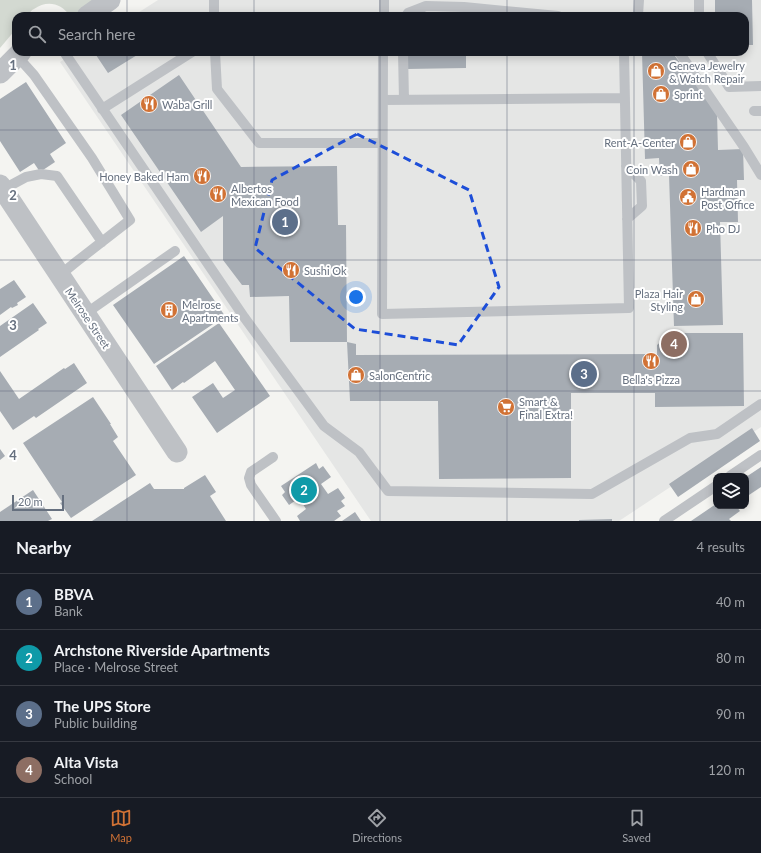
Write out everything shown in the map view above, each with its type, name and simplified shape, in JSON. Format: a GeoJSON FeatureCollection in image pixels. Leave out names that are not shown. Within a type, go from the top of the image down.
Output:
{"type":"FeatureCollection","features":[{"type":"Feature","properties":{"kind":"street"},"geometry":{"type":"LineString","coordinates":[[93,12],[110,0]]}},
{"type":"Feature","properties":{"kind":"street"},"geometry":{"type":"LineString","coordinates":[[0,73],[17,56]]}},
{"type":"Feature","properties":{"kind":"street","name":"Melrose Street"},"geometry":{"type":"LineString","coordinates":[[1,189],[60,275],[177,452]]}},
{"type":"Feature","properties":{"kind":"lane"},"geometry":{"type":"LineString","coordinates":[[214,0],[214,12]]}},
{"type":"Feature","properties":{"kind":"lane"},"geometry":{"type":"LineString","coordinates":[[384,0],[384,12]]}},
{"type":"Feature","properties":{"kind":"lane"},"geometry":{"type":"LineString","coordinates":[[639,0],[640,12]]}},
{"type":"Feature","properties":{"kind":"lane"},"geometry":{"type":"LineString","coordinates":[[699,0],[699,12]]}},
{"type":"Feature","properties":{"kind":"lane"},"geometry":{"type":"LineString","coordinates":[[411,12],[426,6],[464,7],[516,12]]}},
{"type":"Feature","properties":{"kind":"lane"},"geometry":{"type":"LineString","coordinates":[[20,56],[92,158],[130,220],[60,275]]}},
{"type":"Feature","properties":{"kind":"lane"},"geometry":{"type":"LineString","coordinates":[[67,56],[244,317],[324,426],[359,452],[388,491],[592,494],[690,438],[717,434],[761,404]]}},
{"type":"Feature","properties":{"kind":"lane"},"geometry":{"type":"LineString","coordinates":[[102,108],[186,56]]}},
{"type":"Feature","properties":{"kind":"lane"},"geometry":{"type":"LineString","coordinates":[[215,56],[217,89],[259,143],[382,143]]}},
{"type":"Feature","properties":{"kind":"lane"},"geometry":{"type":"LineString","coordinates":[[383,56],[382,314],[629,308],[624,56]]}},
{"type":"Feature","properties":{"kind":"lane"},"geometry":{"type":"LineString","coordinates":[[403,56],[404,100]]}},
{"type":"Feature","properties":{"kind":"lane"},"geometry":{"type":"LineString","coordinates":[[682,56],[744,147],[761,175]]}},
{"type":"Feature","properties":{"kind":"lane"},"geometry":{"type":"LineString","coordinates":[[710,56],[730,87],[761,86]]}},
{"type":"Feature","properties":{"kind":"lane"},"geometry":{"type":"LineString","coordinates":[[383,100],[625,98]]}},
{"type":"Feature","properties":{"kind":"lane"},"geometry":{"type":"LineString","coordinates":[[626,166],[641,181],[642,206],[627,219]]}},
{"type":"Feature","properties":{"kind":"lane"},"geometry":{"type":"LineString","coordinates":[[1,189],[26,177],[42,174],[57,176],[102,242]]}},
{"type":"Feature","properties":{"kind":"lane"},"geometry":{"type":"LineString","coordinates":[[85,314],[174,251]]}},
{"type":"Feature","properties":{"kind":"lane"},"geometry":{"type":"LineString","coordinates":[[734,473],[761,455]]}},
{"type":"Feature","properties":{"kind":"lane"},"geometry":{"type":"LineString","coordinates":[[273,457],[251,472],[249,478],[251,485],[276,521]]}},
{"type":"Feature","properties":{"kind":"lane"},"geometry":{"type":"LineString","coordinates":[[664,521],[713,488]]}},
{"type":"Feature","properties":{"kind":"highlighted area"},"geometry":{"type":"Polygon","coordinates":[[[357,134],[469,190],[499,287],[458,345],[355,329],[255,248],[272,180],[357,134]]]}},
{"type":"Feature","properties":{"kind":"shaded area"},"geometry":{"type":"Polygon","coordinates":[[[0,0],[107,0],[88,12],[66,12],[54,4],[44,4],[30,12],[12,12],[12,34],[0,48],[0,0]]]}},
{"type":"Feature","properties":{"kind":"shaded area"},"geometry":{"type":"Polygon","coordinates":[[[158,0],[761,0],[761,427],[619,521],[371,521],[60,62],[70,56],[749,56],[749,12],[139,12],[158,0]]]}},
{"type":"Feature","properties":{"kind":"building"},"geometry":{"type":"Polygon","coordinates":[[[715,0],[752,0],[753,45],[749,45],[749,12],[715,12],[715,0]]]}},
{"type":"Feature","properties":{"kind":"building"},"geometry":{"type":"Polygon","coordinates":[[[97,56],[136,56],[108,73],[97,56]]]}},
{"type":"Feature","properties":{"kind":"building"},"geometry":{"type":"Polygon","coordinates":[[[407,56],[466,56],[466,68],[407,69],[407,56]]]}},
{"type":"Feature","properties":{"kind":"building"},"geometry":{"type":"Polygon","coordinates":[[[642,56],[675,56],[717,113],[718,150],[743,149],[744,180],[737,180],[738,222],[720,222],[723,325],[674,326],[669,175],[660,176],[659,158],[645,159],[642,56]]]}},
{"type":"Feature","properties":{"kind":"building"},"geometry":{"type":"Polygon","coordinates":[[[179,75],[241,167],[337,166],[338,225],[346,225],[347,342],[290,342],[289,296],[250,297],[249,285],[242,285],[223,260],[223,216],[201,232],[121,115],[179,75]]]}},
{"type":"Feature","properties":{"kind":"building"},"geometry":{"type":"Polygon","coordinates":[[[26,82],[66,143],[50,154],[55,162],[40,172],[34,163],[20,172],[0,141],[0,99],[26,82]]]}},
{"type":"Feature","properties":{"kind":"building","name":"Melrose Apartments"},"geometry":{"type":"Polygon","coordinates":[[[184,256],[225,316],[154,364],[113,305],[184,256]]]}},
{"type":"Feature","properties":{"kind":"building"},"geometry":{"type":"Polygon","coordinates":[[[14,280],[26,297],[17,303],[18,305],[12,308],[11,307],[0,315],[0,289],[14,280]]]}},
{"type":"Feature","properties":{"kind":"building"},"geometry":{"type":"Polygon","coordinates":[[[33,303],[47,323],[0,357],[0,326],[33,303]]]}},
{"type":"Feature","properties":{"kind":"building"},"geometry":{"type":"Polygon","coordinates":[[[219,323],[270,396],[217,433],[192,397],[213,383],[223,398],[235,390],[215,361],[172,390],[156,366],[219,323]]]}},
{"type":"Feature","properties":{"kind":"building"},"geometry":{"type":"Polygon","coordinates":[[[671,333],[743,333],[744,406],[655,407],[655,393],[571,393],[571,478],[439,479],[438,401],[350,401],[347,342],[356,344],[356,355],[657,354],[657,345],[671,333]]]}},
{"type":"Feature","properties":{"kind":"building"},"geometry":{"type":"Polygon","coordinates":[[[74,363],[87,383],[36,418],[34,416],[13,430],[0,411],[0,371],[19,399],[64,368],[65,369],[74,363]]]}},
{"type":"Feature","properties":{"kind":"building"},"geometry":{"type":"Polygon","coordinates":[[[93,397],[118,437],[113,441],[136,475],[71,518],[23,443],[93,397]]]}},
{"type":"Feature","properties":{"kind":"building"},"geometry":{"type":"Polygon","coordinates":[[[752,428],[760,441],[678,497],[669,484],[752,428]]]}},
{"type":"Feature","properties":{"kind":"building"},"geometry":{"type":"Polygon","coordinates":[[[0,449],[5,456],[0,460],[0,449]]]}},
{"type":"Feature","properties":{"kind":"building"},"geometry":{"type":"Polygon","coordinates":[[[316,463],[319,469],[323,466],[331,477],[321,484],[328,494],[338,488],[345,498],[341,501],[345,506],[337,511],[341,516],[334,521],[300,521],[297,516],[306,509],[299,498],[289,505],[282,495],[285,492],[281,486],[316,463]]]}},
{"type":"Feature","properties":{"kind":"building"},"geometry":{"type":"Polygon","coordinates":[[[761,467],[761,487],[749,495],[749,475],[761,467]]]}},
{"type":"Feature","properties":{"kind":"building"},"geometry":{"type":"Polygon","coordinates":[[[205,475],[216,492],[210,496],[226,521],[92,521],[150,483],[154,489],[184,489],[205,475]]]}},
{"type":"Feature","properties":{"kind":"building"},"geometry":{"type":"Polygon","coordinates":[[[33,490],[52,519],[48,521],[0,521],[0,512],[33,490]]]}},
{"type":"Feature","properties":{"kind":"building"},"geometry":{"type":"Polygon","coordinates":[[[713,506],[713,509],[738,509],[740,511],[729,519],[731,521],[691,521],[713,506]]]}},
{"type":"Feature","properties":{"kind":"building"},"geometry":{"type":"Polygon","coordinates":[[[355,512],[361,521],[342,521],[355,512]]]}},
{"type":"Feature","properties":{"kind":"building"},"geometry":{"type":"Polygon","coordinates":[[[612,519],[612,521],[579,521],[579,520],[612,519]]]}},
{"type":"Feature","properties":{"kind":"place","name":"Geneva Jewelry & Watch Repair"},"geometry":{"type":"Point","coordinates":[656,71]}},
{"type":"Feature","properties":{"kind":"place","name":"Sprint"},"geometry":{"type":"Point","coordinates":[661,94]}},
{"type":"Feature","properties":{"kind":"place","name":"Waba Grill"},"geometry":{"type":"Point","coordinates":[149,104]}},
{"type":"Feature","properties":{"kind":"place","name":"Rent-A-Center"},"geometry":{"type":"Point","coordinates":[688,142]}},
{"type":"Feature","properties":{"kind":"place","name":"Coin Wash"},"geometry":{"type":"Point","coordinates":[691,169]}},
{"type":"Feature","properties":{"kind":"place","name":"Honey Baked Ham"},"geometry":{"type":"Point","coordinates":[202,176]}},
{"type":"Feature","properties":{"kind":"place","name":"Albertos Mexican Food"},"geometry":{"type":"Point","coordinates":[218,194]}},
{"type":"Feature","properties":{"kind":"place","name":"Hardman Post Office"},"geometry":{"type":"Point","coordinates":[688,197]}},
{"type":"Feature","properties":{"kind":"place","name":"BBVA"},"geometry":{"type":"Point","coordinates":[285,222]}},
{"type":"Feature","properties":{"kind":"place","name":"Pho DJ"},"geometry":{"type":"Point","coordinates":[693,228]}},
{"type":"Feature","properties":{"kind":"place","name":"Sushi Ok"},"geometry":{"type":"Point","coordinates":[291,270]}},
{"type":"Feature","properties":{"kind":"place","name":"Plaza Hair Styling"},"geometry":{"type":"Point","coordinates":[696,299]}},
{"type":"Feature","properties":{"kind":"place","name":"Melrose Apartments"},"geometry":{"type":"Point","coordinates":[169,310]}},
{"type":"Feature","properties":{"kind":"place","name":"Alta Vista"},"geometry":{"type":"Point","coordinates":[674,344]}},
{"type":"Feature","properties":{"kind":"place","name":"Bella's Pizza"},"geometry":{"type":"Point","coordinates":[651,361]}},
{"type":"Feature","properties":{"kind":"place","name":"The UPS Store"},"geometry":{"type":"Point","coordinates":[584,374]}},
{"type":"Feature","properties":{"kind":"place","name":"SalonCentric"},"geometry":{"type":"Point","coordinates":[356,375]}},
{"type":"Feature","properties":{"kind":"place","name":"Smart & Final Extra!"},"geometry":{"type":"Point","coordinates":[506,407]}},
{"type":"Feature","properties":{"kind":"place","name":"Archstone Riverside Apartments"},"geometry":{"type":"Point","coordinates":[304,490]}}]}
